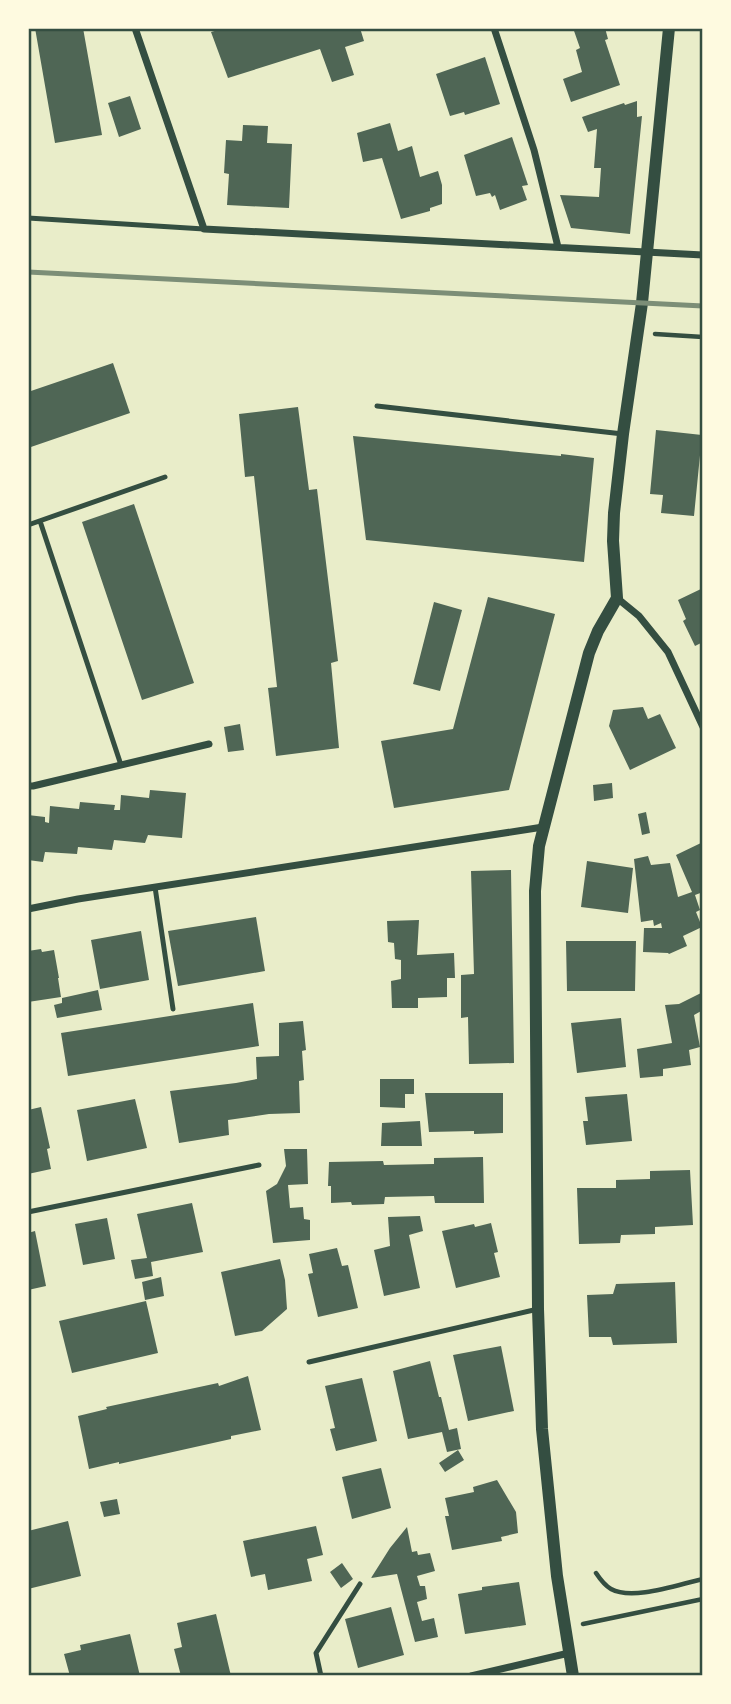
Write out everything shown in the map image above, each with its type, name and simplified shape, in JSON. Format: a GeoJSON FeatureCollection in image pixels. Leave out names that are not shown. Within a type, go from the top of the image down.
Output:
{"type":"FeatureCollection","features":[{"type":"Feature","properties":{"kind":"street"},"geometry":{"type":"LineString","coordinates":[[135,28],[204,229],[703,255]]}},
{"type":"Feature","properties":{"kind":"street"},"geometry":{"type":"LineString","coordinates":[[494,28],[534,150],[558,247]]}},
{"type":"Feature","properties":{"kind":"street"},"geometry":{"type":"LineString","coordinates":[[573,1676],[554,1550],[544,1452],[538,1309],[536,862],[589,653],[598,631],[618,598],[613,541],[614,513],[648,253],[669,28]]}},
{"type":"Feature","properties":{"kind":"street"},"geometry":{"type":"LineString","coordinates":[[618,598],[639,616],[668,652],[703,727]]}},
{"type":"Feature","properties":{"kind":"street"},"geometry":{"type":"LineString","coordinates":[[28,786],[209,744]]}},
{"type":"Feature","properties":{"kind":"street"},"geometry":{"type":"LineString","coordinates":[[28,909],[543,827]]}},
{"type":"Feature","properties":{"kind":"street"},"geometry":{"type":"LineString","coordinates":[[471,1676],[569,1653]]}},
{"type":"Feature","properties":{"kind":"lane"},"geometry":{"type":"LineString","coordinates":[[28,218],[204,229]]}},
{"type":"Feature","properties":{"kind":"lane"},"geometry":{"type":"LineString","coordinates":[[377,406],[623,435]]}},
{"type":"Feature","properties":{"kind":"lane"},"geometry":{"type":"LineString","coordinates":[[28,525],[165,477]]}},
{"type":"Feature","properties":{"kind":"lane"},"geometry":{"type":"LineString","coordinates":[[40,521],[121,765]]}},
{"type":"Feature","properties":{"kind":"lane"},"geometry":{"type":"LineString","coordinates":[[155,887],[173,1009]]}},
{"type":"Feature","properties":{"kind":"lane"},"geometry":{"type":"LineString","coordinates":[[28,1212],[259,1165]]}},
{"type":"Feature","properties":{"kind":"lane"},"geometry":{"type":"LineString","coordinates":[[309,1362],[538,1309]]}},
{"type":"Feature","properties":{"kind":"lane"},"geometry":{"type":"LineString","coordinates":[[321,1676],[316,1653],[360,1584]]}},
{"type":"Feature","properties":{"kind":"path"},"geometry":{"type":"LineString","coordinates":[[639,332],[703,337]]}},
{"type":"Feature","properties":{"kind":"path"},"geometry":{"type":"LineString","coordinates":[[596,1573],[604,1584],[628,1594],[703,1578]]}},
{"type":"Feature","properties":{"kind":"path"},"geometry":{"type":"LineString","coordinates":[[565,1628],[703,1599]]}},
{"type":"Feature","properties":{"kind":"building"},"geometry":{"type":"Polygon","coordinates":[[[35,28],[83,28],[102,135],[55,143],[35,28]]]}},
{"type":"Feature","properties":{"kind":"building"},"geometry":{"type":"Polygon","coordinates":[[[225,28],[360,28],[364,41],[345,47],[354,75],[332,82],[320,49],[228,78],[211,32],[225,28]]]}},
{"type":"Feature","properties":{"kind":"building"},"geometry":{"type":"Polygon","coordinates":[[[573,28],[605,28],[608,39],[605,40],[620,85],[571,102],[563,79],[582,72],[576,50],[580,48],[573,28]]]}},
{"type":"Feature","properties":{"kind":"building"},"geometry":{"type":"Polygon","coordinates":[[[485,57],[500,104],[465,115],[464,112],[450,116],[436,74],[485,57]]]}},
{"type":"Feature","properties":{"kind":"building"},"geometry":{"type":"Polygon","coordinates":[[[130,96],[141,129],[119,137],[108,103],[130,96]]]}},
{"type":"Feature","properties":{"kind":"building"},"geometry":{"type":"Polygon","coordinates":[[[637,101],[637,117],[642,116],[630,234],[571,228],[560,195],[599,197],[601,168],[594,168],[597,129],[588,132],[582,117],[637,101]]]}},
{"type":"Feature","properties":{"kind":"building"},"geometry":{"type":"Polygon","coordinates":[[[390,123],[398,151],[412,146],[420,177],[438,171],[442,185],[442,204],[430,208],[430,211],[401,219],[382,158],[363,162],[357,133],[390,123]]]}},
{"type":"Feature","properties":{"kind":"building"},"geometry":{"type":"Polygon","coordinates":[[[243,125],[268,126],[267,143],[292,144],[289,208],[227,205],[229,174],[224,173],[226,140],[242,141],[243,125]]]}},
{"type":"Feature","properties":{"kind":"building"},"geometry":{"type":"Polygon","coordinates":[[[512,137],[528,185],[522,186],[527,200],[500,210],[495,195],[492,197],[490,193],[476,196],[464,155],[512,137]]]}},
{"type":"Feature","properties":{"kind":"building"},"geometry":{"type":"Polygon","coordinates":[[[113,363],[130,413],[28,448],[28,392],[113,363]]]}},
{"type":"Feature","properties":{"kind":"building"},"geometry":{"type":"Polygon","coordinates":[[[298,407],[309,490],[317,489],[338,661],[331,663],[339,748],[276,756],[268,688],[277,687],[254,476],[245,477],[239,414],[298,407]]]}},
{"type":"Feature","properties":{"kind":"building"},"geometry":{"type":"Polygon","coordinates":[[[656,430],[702,435],[694,516],[661,513],[663,495],[650,494],[656,430]]]}},
{"type":"Feature","properties":{"kind":"building"},"geometry":{"type":"Polygon","coordinates":[[[353,436],[594,458],[584,562],[366,540],[353,436]]]}},
{"type":"Feature","properties":{"kind":"building"},"geometry":{"type":"Polygon","coordinates":[[[134,504],[194,683],[142,700],[82,522],[134,504]]]}},
{"type":"Feature","properties":{"kind":"building"},"geometry":{"type":"Polygon","coordinates":[[[703,588],[703,642],[695,646],[683,621],[686,619],[678,600],[703,588]]]}},
{"type":"Feature","properties":{"kind":"building"},"geometry":{"type":"Polygon","coordinates":[[[488,597],[555,614],[509,790],[394,808],[381,741],[453,729],[488,597]]]}},
{"type":"Feature","properties":{"kind":"building"},"geometry":{"type":"Polygon","coordinates":[[[434,602],[462,610],[440,691],[413,684],[434,602]]]}},
{"type":"Feature","properties":{"kind":"building"},"geometry":{"type":"Polygon","coordinates":[[[643,707],[648,719],[660,714],[676,748],[630,770],[609,726],[613,710],[643,707]]]}},
{"type":"Feature","properties":{"kind":"building"},"geometry":{"type":"Polygon","coordinates":[[[240,724],[244,750],[228,752],[224,727],[240,724]]]}},
{"type":"Feature","properties":{"kind":"building"},"geometry":{"type":"Polygon","coordinates":[[[612,783],[613,798],[594,801],[593,785],[612,783]]]}},
{"type":"Feature","properties":{"kind":"building"},"geometry":{"type":"Polygon","coordinates":[[[150,790],[186,793],[182,838],[148,835],[145,843],[114,840],[112,850],[78,847],[77,854],[45,852],[43,862],[28,860],[28,815],[45,817],[45,822],[49,823],[50,806],[79,809],[80,802],[115,805],[114,810],[120,810],[121,795],[149,798],[150,790]]]}},
{"type":"Feature","properties":{"kind":"building"},"geometry":{"type":"Polygon","coordinates":[[[646,812],[650,833],[642,835],[638,814],[646,812]]]}},
{"type":"Feature","properties":{"kind":"building"},"geometry":{"type":"Polygon","coordinates":[[[703,842],[703,892],[695,895],[700,910],[696,912],[702,927],[683,936],[687,946],[669,954],[643,952],[644,928],[662,928],[661,923],[654,926],[653,920],[641,922],[634,859],[648,856],[651,865],[670,863],[678,897],[692,892],[676,855],[703,842]]]}},
{"type":"Feature","properties":{"kind":"building"},"geometry":{"type":"Polygon","coordinates":[[[587,861],[633,868],[628,913],[581,907],[587,861]]]}},
{"type":"Feature","properties":{"kind":"building"},"geometry":{"type":"Polygon","coordinates":[[[511,870],[514,1063],[469,1064],[468,1017],[461,1018],[461,975],[474,974],[471,871],[511,870]]]}},
{"type":"Feature","properties":{"kind":"building"},"geometry":{"type":"Polygon","coordinates":[[[256,917],[265,971],[178,986],[168,931],[256,917]]]}},
{"type":"Feature","properties":{"kind":"building"},"geometry":{"type":"Polygon","coordinates":[[[419,920],[417,955],[454,953],[455,978],[447,978],[447,997],[418,998],[418,1008],[392,1008],[391,981],[401,979],[401,960],[395,959],[394,943],[388,942],[387,921],[419,920]]]}},
{"type":"Feature","properties":{"kind":"building"},"geometry":{"type":"Polygon","coordinates":[[[141,931],[149,980],[100,989],[91,940],[141,931]]]}},
{"type":"Feature","properties":{"kind":"building"},"geometry":{"type":"Polygon","coordinates":[[[566,941],[636,941],[635,991],[567,991],[566,941]]]}},
{"type":"Feature","properties":{"kind":"building"},"geometry":{"type":"Polygon","coordinates":[[[41,949],[42,952],[54,950],[61,997],[28,1002],[28,951],[41,949]]]}},
{"type":"Feature","properties":{"kind":"building"},"geometry":{"type":"Polygon","coordinates":[[[98,990],[102,1010],[57,1018],[54,1005],[62,1003],[62,998],[98,990]]]}},
{"type":"Feature","properties":{"kind":"building"},"geometry":{"type":"Polygon","coordinates":[[[703,992],[703,1010],[694,1015],[700,1047],[689,1050],[691,1065],[663,1069],[663,1076],[640,1078],[637,1049],[672,1043],[665,1005],[679,1004],[703,992]]]}},
{"type":"Feature","properties":{"kind":"building"},"geometry":{"type":"Polygon","coordinates":[[[253,1003],[259,1046],[68,1076],[61,1033],[253,1003]]]}},
{"type":"Feature","properties":{"kind":"building"},"geometry":{"type":"Polygon","coordinates":[[[621,1018],[626,1067],[577,1073],[571,1023],[621,1018]]]}},
{"type":"Feature","properties":{"kind":"building"},"geometry":{"type":"Polygon","coordinates":[[[303,1021],[306,1050],[302,1051],[304,1080],[299,1081],[300,1113],[228,1120],[229,1135],[179,1143],[170,1091],[257,1079],[256,1057],[279,1056],[279,1023],[303,1021]]]}},
{"type":"Feature","properties":{"kind":"building"},"geometry":{"type":"Polygon","coordinates":[[[380,1079],[414,1079],[414,1094],[405,1094],[405,1108],[380,1107],[380,1079]]]}},
{"type":"Feature","properties":{"kind":"building"},"geometry":{"type":"Polygon","coordinates":[[[425,1093],[503,1093],[503,1133],[429,1132],[425,1093]]]}},
{"type":"Feature","properties":{"kind":"building"},"geometry":{"type":"Polygon","coordinates":[[[627,1094],[632,1141],[586,1145],[583,1121],[588,1121],[585,1097],[627,1094]]]}},
{"type":"Feature","properties":{"kind":"building"},"geometry":{"type":"Polygon","coordinates":[[[135,1099],[147,1148],[87,1161],[77,1110],[135,1099]]]}},
{"type":"Feature","properties":{"kind":"building"},"geometry":{"type":"Polygon","coordinates":[[[41,1107],[50,1148],[47,1149],[51,1169],[28,1174],[28,1110],[41,1107]]]}},
{"type":"Feature","properties":{"kind":"building"},"geometry":{"type":"Polygon","coordinates":[[[420,1121],[422,1146],[381,1146],[382,1123],[420,1121]]]}},
{"type":"Feature","properties":{"kind":"building"},"geometry":{"type":"Polygon","coordinates":[[[284,1149],[307,1149],[308,1184],[288,1185],[290,1208],[303,1207],[304,1219],[310,1220],[310,1240],[273,1243],[266,1191],[277,1184],[286,1166],[284,1149]]]}},
{"type":"Feature","properties":{"kind":"building"},"geometry":{"type":"Polygon","coordinates":[[[483,1157],[484,1203],[435,1203],[434,1196],[385,1197],[384,1204],[331,1203],[331,1186],[328,1186],[329,1162],[434,1164],[434,1158],[483,1157]]]}},
{"type":"Feature","properties":{"kind":"building"},"geometry":{"type":"Polygon","coordinates":[[[690,1170],[693,1225],[655,1227],[655,1234],[621,1235],[620,1243],[579,1244],[577,1188],[616,1188],[616,1180],[650,1179],[650,1171],[690,1170]]]}},
{"type":"Feature","properties":{"kind":"building"},"geometry":{"type":"Polygon","coordinates":[[[192,1203],[203,1252],[151,1262],[153,1276],[135,1279],[131,1260],[147,1258],[137,1214],[192,1203]]]}},
{"type":"Feature","properties":{"kind":"building"},"geometry":{"type":"Polygon","coordinates":[[[420,1216],[423,1231],[409,1235],[420,1288],[384,1296],[374,1250],[390,1246],[388,1217],[420,1216]]]}},
{"type":"Feature","properties":{"kind":"building"},"geometry":{"type":"Polygon","coordinates":[[[107,1218],[115,1259],[83,1265],[75,1224],[107,1218]]]}},
{"type":"Feature","properties":{"kind":"building"},"geometry":{"type":"Polygon","coordinates":[[[491,1223],[498,1252],[494,1253],[500,1277],[456,1288],[442,1231],[491,1223]]]}},
{"type":"Feature","properties":{"kind":"building"},"geometry":{"type":"Polygon","coordinates":[[[35,1231],[46,1286],[28,1290],[28,1233],[35,1231]]]}},
{"type":"Feature","properties":{"kind":"building"},"geometry":{"type":"Polygon","coordinates":[[[337,1248],[342,1266],[348,1265],[358,1308],[318,1317],[308,1274],[313,1273],[309,1254],[337,1248]]]}},
{"type":"Feature","properties":{"kind":"building"},"geometry":{"type":"Polygon","coordinates":[[[280,1259],[287,1309],[262,1331],[235,1336],[221,1272],[280,1259]]]}},
{"type":"Feature","properties":{"kind":"building"},"geometry":{"type":"Polygon","coordinates":[[[161,1277],[164,1296],[145,1300],[142,1282],[161,1277]]]}},
{"type":"Feature","properties":{"kind":"building"},"geometry":{"type":"Polygon","coordinates":[[[675,1282],[677,1343],[613,1345],[611,1337],[589,1337],[587,1295],[613,1294],[616,1284],[675,1282]]]}},
{"type":"Feature","properties":{"kind":"building"},"geometry":{"type":"Polygon","coordinates":[[[146,1301],[158,1353],[72,1373],[59,1321],[146,1301]]]}},
{"type":"Feature","properties":{"kind":"building"},"geometry":{"type":"Polygon","coordinates":[[[501,1346],[514,1411],[468,1421],[453,1355],[501,1346]]]}},
{"type":"Feature","properties":{"kind":"building"},"geometry":{"type":"Polygon","coordinates":[[[430,1361],[449,1430],[457,1428],[461,1449],[447,1452],[442,1432],[408,1439],[393,1371],[430,1361]]]}},
{"type":"Feature","properties":{"kind":"building"},"geometry":{"type":"Polygon","coordinates":[[[248,1376],[261,1430],[231,1436],[231,1439],[89,1469],[78,1416],[107,1409],[106,1407],[218,1383],[219,1386],[248,1376]]]}},
{"type":"Feature","properties":{"kind":"building"},"geometry":{"type":"Polygon","coordinates":[[[362,1378],[377,1441],[336,1451],[330,1429],[335,1428],[325,1386],[362,1378]]]}},
{"type":"Feature","properties":{"kind":"building"},"geometry":{"type":"Polygon","coordinates":[[[458,1450],[464,1460],[445,1472],[439,1463],[458,1450]]]}},
{"type":"Feature","properties":{"kind":"building"},"geometry":{"type":"Polygon","coordinates":[[[381,1468],[391,1508],[352,1519],[342,1477],[381,1468]]]}},
{"type":"Feature","properties":{"kind":"building"},"geometry":{"type":"Polygon","coordinates":[[[497,1480],[516,1512],[518,1533],[501,1537],[502,1541],[452,1550],[445,1516],[449,1516],[445,1498],[474,1492],[473,1487],[497,1480]]]}},
{"type":"Feature","properties":{"kind":"building"},"geometry":{"type":"Polygon","coordinates":[[[117,1499],[120,1514],[104,1517],[100,1502],[117,1499]]]}},
{"type":"Feature","properties":{"kind":"building"},"geometry":{"type":"Polygon","coordinates":[[[68,1521],[81,1576],[28,1589],[28,1531],[68,1521]]]}},
{"type":"Feature","properties":{"kind":"building"},"geometry":{"type":"Polygon","coordinates":[[[316,1526],[323,1555],[307,1559],[312,1581],[268,1590],[265,1574],[251,1577],[243,1541],[316,1526]]]}},
{"type":"Feature","properties":{"kind":"building"},"geometry":{"type":"Polygon","coordinates":[[[407,1527],[412,1552],[417,1551],[418,1555],[430,1553],[435,1571],[417,1576],[420,1586],[425,1586],[427,1599],[417,1602],[422,1621],[434,1618],[438,1637],[415,1642],[397,1574],[371,1578],[407,1527]]]}},
{"type":"Feature","properties":{"kind":"building"},"geometry":{"type":"Polygon","coordinates":[[[342,1563],[353,1579],[341,1588],[330,1572],[342,1563]]]}},
{"type":"Feature","properties":{"kind":"building"},"geometry":{"type":"Polygon","coordinates":[[[519,1582],[526,1625],[465,1634],[458,1594],[482,1590],[482,1587],[519,1582]]]}},
{"type":"Feature","properties":{"kind":"building"},"geometry":{"type":"Polygon","coordinates":[[[391,1607],[404,1655],[358,1668],[345,1619],[391,1607]]]}},
{"type":"Feature","properties":{"kind":"building"},"geometry":{"type":"Polygon","coordinates":[[[216,1614],[231,1676],[181,1676],[174,1649],[182,1647],[177,1623],[216,1614]]]}},
{"type":"Feature","properties":{"kind":"building"},"geometry":{"type":"Polygon","coordinates":[[[130,1634],[140,1676],[70,1676],[64,1654],[81,1650],[80,1645],[130,1634]]]}},
{"type":"Feature","properties":{"kind":"railway"},"geometry":{"type":"LineString","coordinates":[[28,272],[703,306]]}}]}
